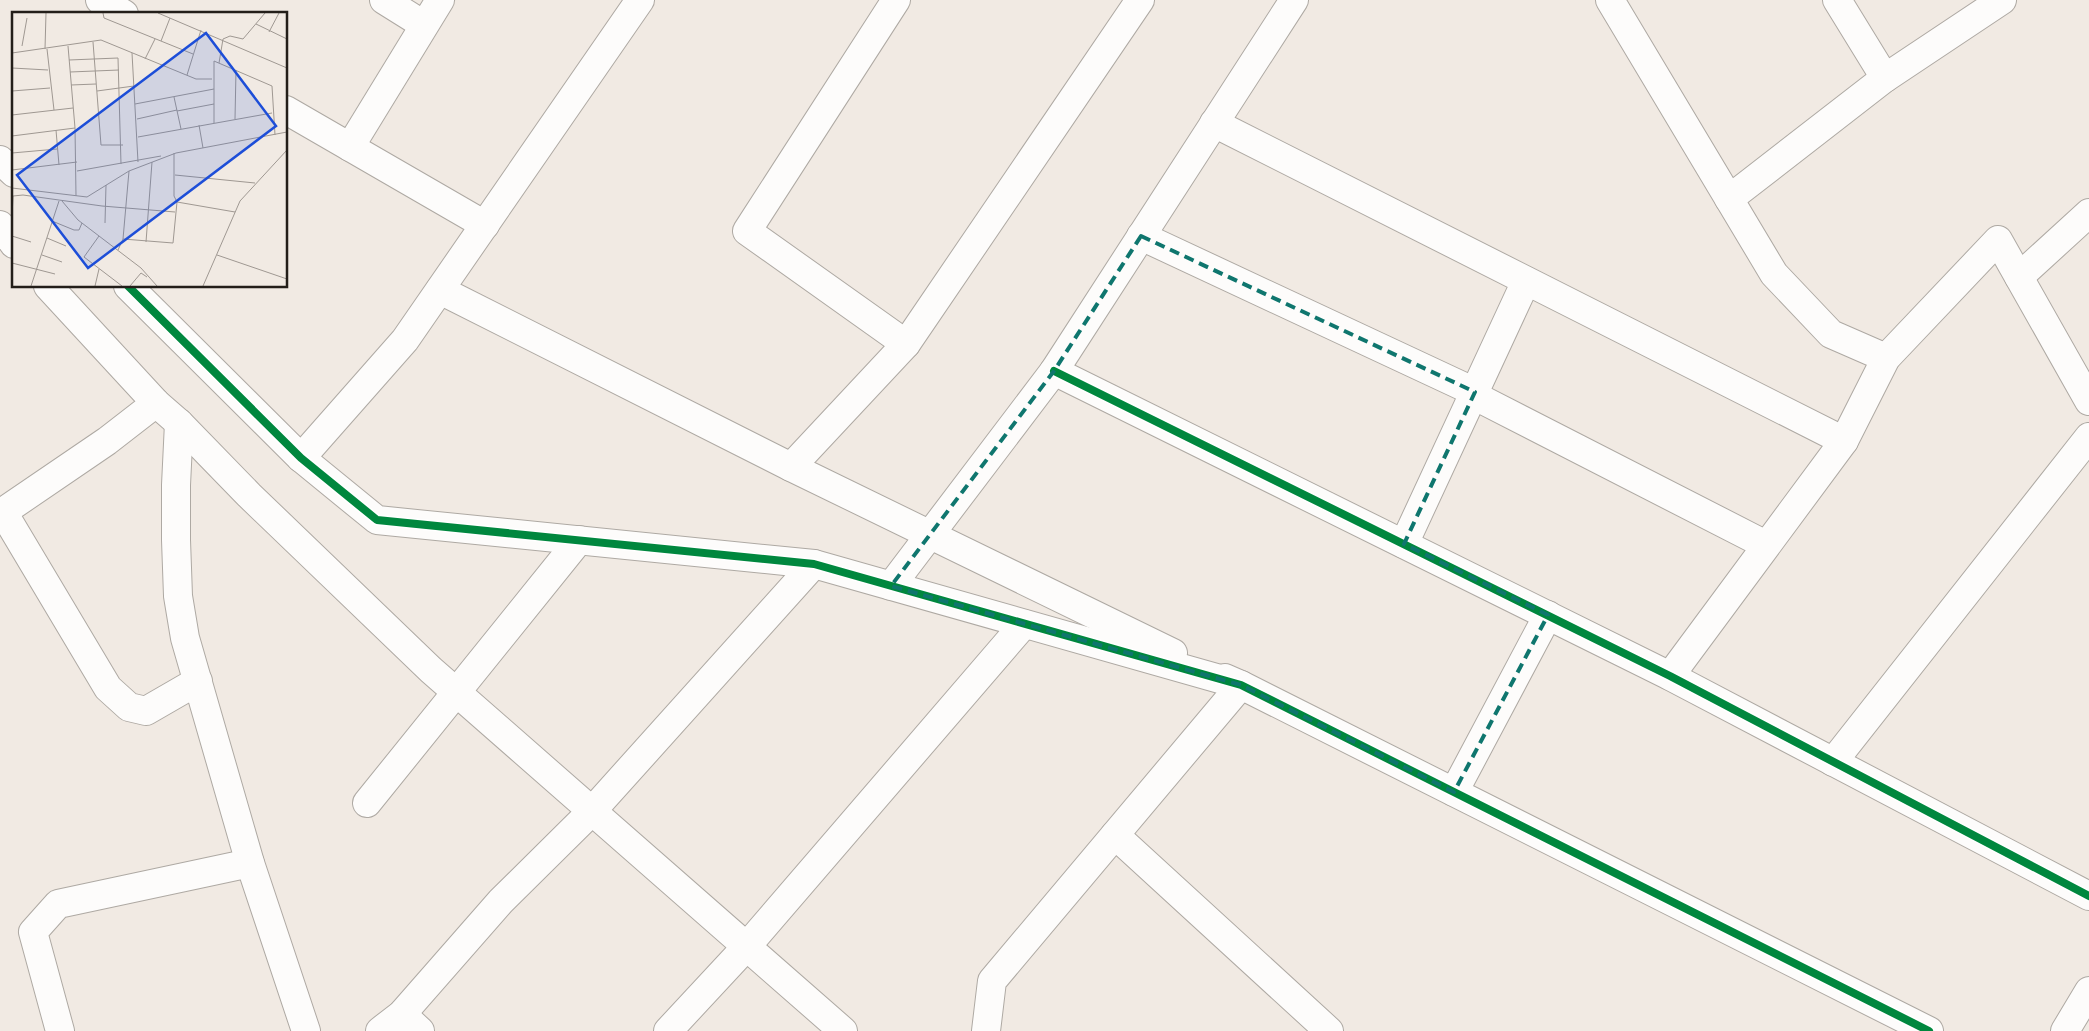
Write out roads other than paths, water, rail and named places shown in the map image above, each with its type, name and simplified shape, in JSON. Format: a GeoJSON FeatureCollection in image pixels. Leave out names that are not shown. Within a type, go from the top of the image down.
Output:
{"type":"FeatureCollection","features":[{"type":"Feature","properties":{"kind":"street"},"geometry":{"type":"LineString","coordinates":[[100,0],[121,12]]}},
{"type":"Feature","properties":{"kind":"street"},"geometry":{"type":"LineString","coordinates":[[384,0],[424,25]]}},
{"type":"Feature","properties":{"kind":"street"},"geometry":{"type":"LineString","coordinates":[[350,147],[440,0]]}},
{"type":"Feature","properties":{"kind":"street"},"geometry":{"type":"LineString","coordinates":[[301,458],[406,340],[640,0]]}},
{"type":"Feature","properties":{"kind":"street"},"geometry":{"type":"LineString","coordinates":[[896,0],[747,231],[906,344]]}},
{"type":"Feature","properties":{"kind":"street"},"geometry":{"type":"LineString","coordinates":[[791,467],[906,344],[1140,0]]}},
{"type":"Feature","properties":{"kind":"street"},"geometry":{"type":"LineString","coordinates":[[891,586],[1054,371],[1294,0]]}},
{"type":"Feature","properties":{"kind":"street"},"geometry":{"type":"LineString","coordinates":[[1610,0],[1774,274],[1831,334],[1886,358]]}},
{"type":"Feature","properties":{"kind":"street"},"geometry":{"type":"LineString","coordinates":[[1837,0],[1884,78]]}},
{"type":"Feature","properties":{"kind":"street"},"geometry":{"type":"LineString","coordinates":[[1729,199],[1884,78],[2002,0]]}},
{"type":"Feature","properties":{"kind":"street"},"geometry":{"type":"LineString","coordinates":[[288,111],[485,225]]}},
{"type":"Feature","properties":{"kind":"street"},"geometry":{"type":"LineString","coordinates":[[1214,124],[1844,440]]}},
{"type":"Feature","properties":{"kind":"street"},"geometry":{"type":"LineString","coordinates":[[0,160],[12,171]]}},
{"type":"Feature","properties":{"kind":"street"},"geometry":{"type":"LineString","coordinates":[[2019,278],[2089,213]]}},
{"type":"Feature","properties":{"kind":"street"},"geometry":{"type":"LineString","coordinates":[[0,225],[12,241]]}},
{"type":"Feature","properties":{"kind":"street"},"geometry":{"type":"LineString","coordinates":[[1141,236],[1474,393],[1766,545]]}},
{"type":"Feature","properties":{"kind":"street"},"geometry":{"type":"LineString","coordinates":[[1670,676],[1844,440],[1886,358],[1998,240],[2089,401]]}},
{"type":"Feature","properties":{"kind":"street"},"geometry":{"type":"LineString","coordinates":[[1404,544],[1526,281]]}},
{"type":"Feature","properties":{"kind":"street"},"geometry":{"type":"LineString","coordinates":[[50,288],[156,403],[180,423],[249,495],[431,670],[843,1031]]}},
{"type":"Feature","properties":{"kind":"street"},"geometry":{"type":"LineString","coordinates":[[130,288],[301,458],[377,520],[814,564],[1240,686]]}},
{"type":"Feature","properties":{"kind":"street"},"geometry":{"type":"LineString","coordinates":[[440,290],[791,467],[1240,686],[1930,1031]]}},
{"type":"Feature","properties":{"kind":"street"},"geometry":{"type":"LineString","coordinates":[[1054,371],[1670,676],[2089,896]]}},
{"type":"Feature","properties":{"kind":"street"},"geometry":{"type":"LineString","coordinates":[[156,403],[107,441],[2,513],[108,688],[129,707],[146,711],[198,681]]}},
{"type":"Feature","properties":{"kind":"street"},"geometry":{"type":"LineString","coordinates":[[180,423],[176,484],[178,596],[185,638],[250,863],[306,1031]]}},
{"type":"Feature","properties":{"kind":"street"},"geometry":{"type":"LineString","coordinates":[[1833,762],[2089,437]]}},
{"type":"Feature","properties":{"kind":"street"},"geometry":{"type":"LineString","coordinates":[[367,803],[579,540]]}},
{"type":"Feature","properties":{"kind":"street"},"geometry":{"type":"LineString","coordinates":[[380,1031],[411,1022],[500,901],[592,811],[814,564]]}},
{"type":"Feature","properties":{"kind":"street"},"geometry":{"type":"LineString","coordinates":[[1454,792],[1548,616]]}},
{"type":"Feature","properties":{"kind":"street"},"geometry":{"type":"LineString","coordinates":[[668,1031],[747,946],[1024,624]]}},
{"type":"Feature","properties":{"kind":"street"},"geometry":{"type":"LineString","coordinates":[[986,1031],[992,981],[1240,686]]}},
{"type":"Feature","properties":{"kind":"street"},"geometry":{"type":"LineString","coordinates":[[1115,835],[1329,1031]]}},
{"type":"Feature","properties":{"kind":"street"},"geometry":{"type":"LineString","coordinates":[[60,1031],[33,932],[58,904],[250,863]]}},
{"type":"Feature","properties":{"kind":"street"},"geometry":{"type":"LineString","coordinates":[[2065,1031],[2089,991]]}}]}
